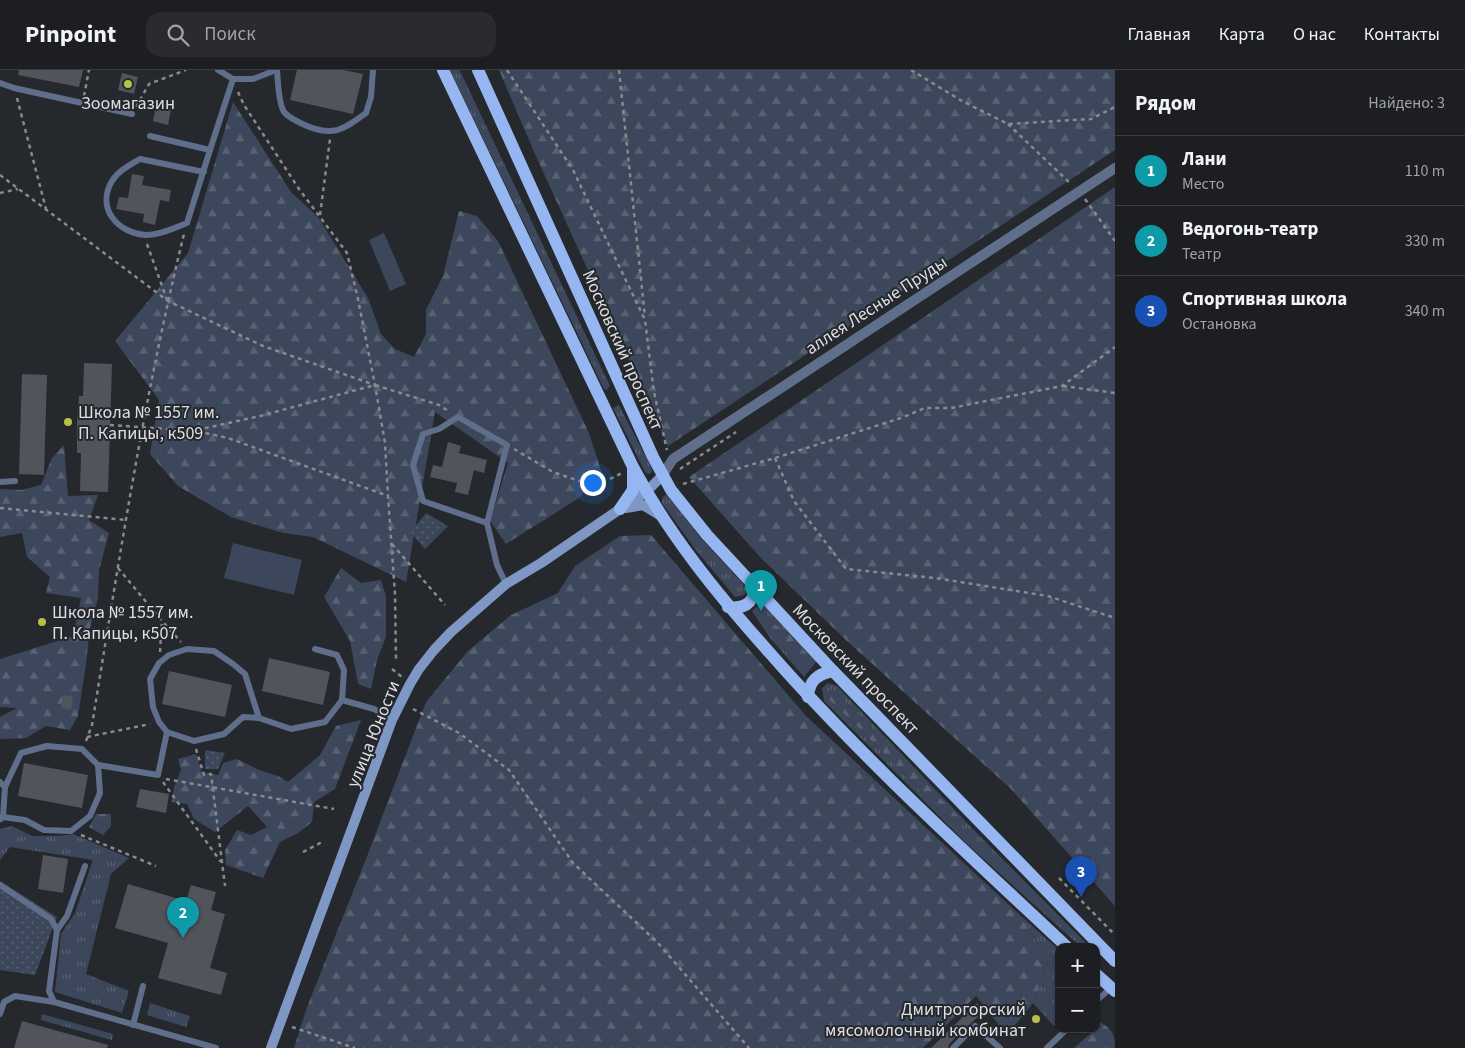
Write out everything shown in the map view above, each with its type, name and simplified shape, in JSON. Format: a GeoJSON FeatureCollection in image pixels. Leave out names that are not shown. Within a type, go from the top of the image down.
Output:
{"type":"FeatureCollection","features":[{"type":"Feature","properties":{"kind":"main road"},"geometry":{"type":"LineString","coordinates":[[443,70],[633,467],[661,516],[728,606],[808,697],[927,816],[1063,943]]}},
{"type":"Feature","properties":{"kind":"main road","name":"Московский проспект"},"geometry":{"type":"LineString","coordinates":[[478,70],[623,392],[662,476],[671,490],[706,536],[833,671],[1115,961]]}},
{"type":"Feature","properties":{"kind":"main road"},"geometry":{"type":"LineString","coordinates":[[602,402],[623,392]]}},
{"type":"Feature","properties":{"kind":"main road"},"geometry":{"type":"LineString","coordinates":[[620,509],[633,490],[633,467]]}},
{"type":"Feature","properties":{"kind":"main road"},"geometry":{"type":"LineString","coordinates":[[728,606],[736,608],[747,605],[753,598],[756,589]]}},
{"type":"Feature","properties":{"kind":"main road"},"geometry":{"type":"LineString","coordinates":[[808,697],[809,688],[816,678],[824,672],[833,671]]}},
{"type":"Feature","properties":{"kind":"main road"},"geometry":{"type":"LineString","coordinates":[[1100,977],[1114,988]]}},
{"type":"Feature","properties":{"kind":"street","name":"аллея Лесные Пруды"},"geometry":{"type":"LineString","coordinates":[[662,476],[673,459],[1115,168]]}},
{"type":"Feature","properties":{"kind":"street","name":"улица Юности"},"geometry":{"type":"LineString","coordinates":[[271,1048],[392,720],[410,684],[434,650],[451,632],[506,584],[541,563],[646,492],[662,476]]}},
{"type":"Feature","properties":{"kind":"street"},"geometry":{"type":"LineString","coordinates":[[620,509],[643,505],[661,516]]}},
{"type":"Feature","properties":{"kind":"lane"},"geometry":{"type":"LineString","coordinates":[[218,70],[233,80],[253,79],[276,70],[278,93],[284,112],[298,123],[316,130],[331,132],[341,129],[366,113],[371,97],[373,70]]}},
{"type":"Feature","properties":{"kind":"lane"},"geometry":{"type":"LineString","coordinates":[[204,172],[140,159],[122,170],[113,179],[108,190],[107,201],[112,219],[123,229],[144,234],[167,231],[187,223],[207,164],[233,80]]}},
{"type":"Feature","properties":{"kind":"lane"},"geometry":{"type":"LineString","coordinates":[[0,83],[14,88],[132,114]]}},
{"type":"Feature","properties":{"kind":"lane"},"geometry":{"type":"LineString","coordinates":[[150,136],[210,150]]}},
{"type":"Feature","properties":{"kind":"lane"},"geometry":{"type":"LineString","coordinates":[[487,522],[423,501],[413,465],[423,434],[439,429],[458,417],[507,445],[487,522],[497,565],[506,584]]}},
{"type":"Feature","properties":{"kind":"lane"},"geometry":{"type":"LineString","coordinates":[[0,482],[15,481]]}},
{"type":"Feature","properties":{"kind":"lane"},"geometry":{"type":"LineString","coordinates":[[259,718],[245,674],[214,651],[187,649],[169,655],[159,663],[150,679],[153,707],[159,722],[168,732],[194,741],[224,734],[243,717],[259,718],[291,729],[325,722],[342,700],[344,670],[337,655],[315,648]]}},
{"type":"Feature","properties":{"kind":"lane"},"geometry":{"type":"LineString","coordinates":[[342,700],[374,709],[392,720]]}},
{"type":"Feature","properties":{"kind":"lane"},"geometry":{"type":"LineString","coordinates":[[98,765],[100,793],[90,816],[71,831],[44,830],[25,820],[2,818],[2,784],[21,753],[46,746],[82,749],[98,765],[158,775],[168,732]]}},
{"type":"Feature","properties":{"kind":"lane"},"geometry":{"type":"LineString","coordinates":[[54,1002],[49,991],[57,930],[67,916],[85,866]]}},
{"type":"Feature","properties":{"kind":"lane"},"geometry":{"type":"LineString","coordinates":[[0,886],[51,919],[57,930]]}},
{"type":"Feature","properties":{"kind":"lane"},"geometry":{"type":"LineString","coordinates":[[133,1025],[144,986]]}},
{"type":"Feature","properties":{"kind":"lane"},"geometry":{"type":"LineString","coordinates":[[1100,998],[1114,988]]}},
{"type":"Feature","properties":{"kind":"lane"},"geometry":{"type":"LineString","coordinates":[[0,1014],[4,1002],[15,996],[54,1002],[216,1048]]}},
{"type":"Feature","properties":{"kind":"lane"},"geometry":{"type":"LineString","coordinates":[[953,1048],[975,1026],[1000,1048]]}},
{"type":"Feature","properties":{"kind":"lane"},"geometry":{"type":"LineString","coordinates":[[1047,1048],[1063,1033]]}},
{"type":"Feature","properties":{"kind":"path"},"geometry":{"type":"LineString","coordinates":[[83,103],[89,70]]}},
{"type":"Feature","properties":{"kind":"path"},"geometry":{"type":"LineString","coordinates":[[132,114],[149,84],[186,70]]}},
{"type":"Feature","properties":{"kind":"path"},"geometry":{"type":"LineString","coordinates":[[507,70],[574,170],[645,320]]}},
{"type":"Feature","properties":{"kind":"path"},"geometry":{"type":"LineString","coordinates":[[618,70],[654,392],[667,450]]}},
{"type":"Feature","properties":{"kind":"path"},"geometry":{"type":"LineString","coordinates":[[911,70],[962,101],[1008,124],[1085,199],[1115,241]]}},
{"type":"Feature","properties":{"kind":"path"},"geometry":{"type":"LineString","coordinates":[[233,80],[244,105],[299,189],[347,253],[376,385],[385,443],[395,594],[396,660]]}},
{"type":"Feature","properties":{"kind":"path"},"geometry":{"type":"LineString","coordinates":[[14,88],[46,210]]}},
{"type":"Feature","properties":{"kind":"path"},"geometry":{"type":"LineString","coordinates":[[1008,124],[1091,119],[1115,108]]}},
{"type":"Feature","properties":{"kind":"path"},"geometry":{"type":"LineString","coordinates":[[320,216],[331,132]]}},
{"type":"Feature","properties":{"kind":"path"},"geometry":{"type":"LineString","coordinates":[[0,175],[168,301],[264,346],[439,405],[458,417]]}},
{"type":"Feature","properties":{"kind":"path"},"geometry":{"type":"LineString","coordinates":[[0,193],[18,189]]}},
{"type":"Feature","properties":{"kind":"path"},"geometry":{"type":"LineString","coordinates":[[82,749],[92,725],[142,427],[168,301],[187,223]]}},
{"type":"Feature","properties":{"kind":"path"},"geometry":{"type":"LineString","coordinates":[[144,234],[168,301]]}},
{"type":"Feature","properties":{"kind":"path"},"geometry":{"type":"LineString","coordinates":[[1062,386],[1115,347]]}},
{"type":"Feature","properties":{"kind":"path"},"geometry":{"type":"LineString","coordinates":[[196,430],[260,416],[376,385]]}},
{"type":"Feature","properties":{"kind":"path"},"geometry":{"type":"LineString","coordinates":[[683,484],[775,458],[901,418],[925,408],[951,408],[1062,386],[1115,393]]}},
{"type":"Feature","properties":{"kind":"path"},"geometry":{"type":"LineString","coordinates":[[110,426],[196,430],[228,438],[388,496]]}},
{"type":"Feature","properties":{"kind":"path"},"geometry":{"type":"LineString","coordinates":[[507,445],[553,472],[603,489]]}},
{"type":"Feature","properties":{"kind":"path"},"geometry":{"type":"LineString","coordinates":[[775,458],[794,501],[846,568],[935,578],[1048,596],[1115,618]]}},
{"type":"Feature","properties":{"kind":"path"},"geometry":{"type":"LineString","coordinates":[[0,508],[126,520]]}},
{"type":"Feature","properties":{"kind":"path"},"geometry":{"type":"LineString","coordinates":[[391,543],[445,605]]}},
{"type":"Feature","properties":{"kind":"path"},"geometry":{"type":"LineString","coordinates":[[118,568],[187,649]]}},
{"type":"Feature","properties":{"kind":"path"},"geometry":{"type":"LineString","coordinates":[[159,663],[162,621]]}},
{"type":"Feature","properties":{"kind":"path"},"geometry":{"type":"LineString","coordinates":[[413,709],[459,733],[509,770],[573,863],[658,943],[749,1048]]}},
{"type":"Feature","properties":{"kind":"path"},"geometry":{"type":"LineString","coordinates":[[87,737],[159,722]]}},
{"type":"Feature","properties":{"kind":"path"},"geometry":{"type":"LineString","coordinates":[[194,741],[204,775],[211,774],[225,886]]}},
{"type":"Feature","properties":{"kind":"path"},"geometry":{"type":"LineString","coordinates":[[222,864],[160,778],[334,809]]}},
{"type":"Feature","properties":{"kind":"path"},"geometry":{"type":"LineString","coordinates":[[71,831],[156,866]]}},
{"type":"Feature","properties":{"kind":"path"},"geometry":{"type":"LineString","coordinates":[[303,852],[322,842]]}},
{"type":"Feature","properties":{"kind":"path"},"geometry":{"type":"LineString","coordinates":[[1059,878],[1115,936]]}},
{"type":"Feature","properties":{"kind":"path"},"geometry":{"type":"LineString","coordinates":[[292,1027],[355,1048]]}},
{"type":"Feature","properties":{"kind":"green space"},"geometry":{"type":"Polygon","coordinates":[[[450,70],[460,71],[610,386],[607,390],[604,389],[450,70]]]}},
{"type":"Feature","properties":{"kind":"green space"},"geometry":{"type":"Polygon","coordinates":[[[499,70],[1115,70],[1115,150],[668,446],[535,154],[499,70]]]}},
{"type":"Feature","properties":{"kind":"green space"},"geometry":{"type":"Polygon","coordinates":[[[233,102],[291,192],[318,217],[368,298],[381,334],[395,349],[414,357],[426,334],[426,310],[443,276],[459,211],[477,216],[498,241],[589,433],[602,474],[579,498],[506,544],[490,521],[508,463],[435,412],[406,582],[313,537],[283,533],[231,517],[178,486],[150,454],[159,400],[115,341],[188,253],[233,102]]]}},
{"type":"Feature","properties":{"kind":"green space"},"geometry":{"type":"Polygon","coordinates":[[[1115,187],[1115,906],[1010,788],[848,642],[760,557],[689,477],[1115,187]]]}},
{"type":"Feature","properties":{"kind":"green space"},"geometry":{"type":"Polygon","coordinates":[[[384,233],[406,284],[390,291],[369,240],[384,233]]]}},
{"type":"Feature","properties":{"kind":"green space"},"geometry":{"type":"Polygon","coordinates":[[[619,405],[651,467],[651,473],[645,472],[613,408],[619,405]]]}},
{"type":"Feature","properties":{"kind":"green space","name":"Школа № 1557 им. П. Капицы, к507"},"geometry":{"type":"Polygon","coordinates":[[[64,445],[68,496],[98,495],[89,520],[109,533],[99,570],[98,598],[90,628],[78,716],[70,730],[46,726],[26,738],[0,739],[0,717],[17,708],[0,707],[0,659],[73,636],[81,598],[46,593],[50,577],[27,557],[22,533],[0,537],[0,489],[21,490],[41,485],[52,458],[64,445]]]}},
{"type":"Feature","properties":{"kind":"green space"},"geometry":{"type":"Polygon","coordinates":[[[665,495],[670,496],[699,536],[746,587],[746,594],[735,597],[695,549],[662,503],[662,498],[665,495]]]}},
{"type":"Feature","properties":{"kind":"green space"},"geometry":{"type":"Polygon","coordinates":[[[426,513],[448,526],[425,549],[410,532],[426,513]]]}},
{"type":"Feature","properties":{"kind":"green space"},"geometry":{"type":"Polygon","coordinates":[[[651,535],[806,716],[1020,915],[1048,961],[1033,1003],[1007,1035],[976,996],[923,1048],[294,1048],[307,1007],[426,702],[468,651],[511,615],[558,593],[575,566],[620,536],[651,535]]]}},
{"type":"Feature","properties":{"kind":"green space"},"geometry":{"type":"Polygon","coordinates":[[[233,543],[302,560],[294,595],[224,578],[233,543]]]}},
{"type":"Feature","properties":{"kind":"green space"},"geometry":{"type":"Polygon","coordinates":[[[341,568],[361,583],[381,580],[386,596],[386,637],[377,660],[371,689],[358,684],[350,641],[324,597],[341,568]]]}},
{"type":"Feature","properties":{"kind":"green space"},"geometry":{"type":"Polygon","coordinates":[[[762,602],[817,661],[804,677],[770,638],[752,611],[762,602]],[[789,633],[783,646],[796,667],[809,656],[796,645],[789,633]]]}},
{"type":"Feature","properties":{"kind":"green space"},"geometry":{"type":"Polygon","coordinates":[[[773,624],[789,633],[796,644],[810,656],[806,671],[796,667],[783,646],[773,641],[770,633],[773,624]]]}},
{"type":"Feature","properties":{"kind":"green space"},"geometry":{"type":"Polygon","coordinates":[[[828,683],[837,686],[971,827],[1086,943],[1077,943],[966,843],[824,701],[822,688],[828,683]],[[832,689],[826,697],[952,823],[958,817],[832,689]]]}},
{"type":"Feature","properties":{"kind":"green space"},"geometry":{"type":"Polygon","coordinates":[[[832,689],[959,817],[952,823],[826,697],[832,689]]]}},
{"type":"Feature","properties":{"kind":"green space"},"geometry":{"type":"Polygon","coordinates":[[[361,720],[335,789],[314,802],[312,822],[298,833],[280,842],[263,878],[226,865],[225,850],[237,830],[251,835],[267,827],[248,806],[215,832],[194,819],[187,804],[172,802],[174,787],[181,770],[178,759],[196,754],[202,772],[218,775],[223,763],[237,759],[288,782],[320,755],[336,726],[361,720]]]}},
{"type":"Feature","properties":{"kind":"green space"},"geometry":{"type":"Polygon","coordinates":[[[205,750],[225,753],[218,769],[205,769],[205,750]]]}},
{"type":"Feature","properties":{"kind":"green space"},"geometry":{"type":"Polygon","coordinates":[[[96,814],[111,814],[111,826],[103,835],[89,827],[96,814]]]}},
{"type":"Feature","properties":{"kind":"green space"},"geometry":{"type":"Polygon","coordinates":[[[12,826],[32,836],[73,834],[129,858],[111,874],[86,974],[129,991],[122,1013],[55,992],[61,934],[75,913],[93,860],[10,847],[0,860],[0,829],[12,826]]]}},
{"type":"Feature","properties":{"kind":"green space"},"geometry":{"type":"Polygon","coordinates":[[[0,881],[57,917],[35,975],[0,970],[0,881]]]}},
{"type":"Feature","properties":{"kind":"green space"},"geometry":{"type":"Polygon","coordinates":[[[1020,915],[1055,946],[1054,1026],[1033,1003],[1048,961],[1020,915]]]}},
{"type":"Feature","properties":{"kind":"green space"},"geometry":{"type":"Polygon","coordinates":[[[150,1003],[190,1016],[186,1027],[147,1015],[150,1003]]]}},
{"type":"Feature","properties":{"kind":"green space"},"geometry":{"type":"Polygon","coordinates":[[[42,1014],[113,1034],[112,1040],[41,1020],[42,1014]]]}},
{"type":"Feature","properties":{"kind":"green space"},"geometry":{"type":"Polygon","coordinates":[[[1100,1022],[1113,1034],[1115,1048],[1074,1048],[1091,1033],[1100,1033],[1100,1022]]]}},
{"type":"Feature","properties":{"kind":"building"},"geometry":{"type":"Polygon","coordinates":[[[19,70],[83,70],[79,87],[18,75],[19,70]]]}},
{"type":"Feature","properties":{"kind":"building"},"geometry":{"type":"Polygon","coordinates":[[[297,70],[343,70],[363,74],[353,114],[290,100],[297,70]]]}},
{"type":"Feature","properties":{"kind":"building","name":"Зоомагазин"},"geometry":{"type":"Polygon","coordinates":[[[122,73],[138,77],[134,94],[118,90],[122,73]]]}},
{"type":"Feature","properties":{"kind":"building"},"geometry":{"type":"Polygon","coordinates":[[[156,106],[171,109],[168,125],[153,121],[156,106]]]}},
{"type":"Feature","properties":{"kind":"building"},"geometry":{"type":"Polygon","coordinates":[[[132,174],[144,176],[142,185],[171,190],[169,202],[160,200],[155,225],[143,222],[144,214],[116,209],[119,197],[128,198],[132,174]]]}},
{"type":"Feature","properties":{"kind":"building"},"geometry":{"type":"Polygon","coordinates":[[[84,363],[112,364],[108,492],[80,491],[81,453],[77,453],[77,420],[79,396],[83,396],[84,363]]]}},
{"type":"Feature","properties":{"kind":"building"},"geometry":{"type":"Polygon","coordinates":[[[22,374],[47,375],[44,475],[19,474],[22,374]]]}},
{"type":"Feature","properties":{"kind":"building"},"geometry":{"type":"Polygon","coordinates":[[[448,442],[461,446],[459,453],[487,460],[484,473],[474,470],[468,495],[455,492],[457,483],[430,477],[433,465],[442,467],[448,442]]]}},
{"type":"Feature","properties":{"kind":"building"},"geometry":{"type":"Polygon","coordinates":[[[269,658],[330,672],[323,705],[262,691],[269,658]]]}},
{"type":"Feature","properties":{"kind":"building"},"geometry":{"type":"Polygon","coordinates":[[[169,671],[232,685],[225,717],[162,704],[169,671]]]}},
{"type":"Feature","properties":{"kind":"building"},"geometry":{"type":"Polygon","coordinates":[[[63,695],[73,697],[71,710],[61,708],[63,695]]]}},
{"type":"Feature","properties":{"kind":"building"},"geometry":{"type":"Polygon","coordinates":[[[24,763],[88,775],[82,808],[18,796],[24,763]]]}},
{"type":"Feature","properties":{"kind":"building"},"geometry":{"type":"Polygon","coordinates":[[[140,789],[169,794],[166,813],[136,807],[140,789]]]}},
{"type":"Feature","properties":{"kind":"building"},"geometry":{"type":"Polygon","coordinates":[[[43,855],[68,859],[63,893],[38,889],[43,855]]]}},
{"type":"Feature","properties":{"kind":"building"},"geometry":{"type":"Polygon","coordinates":[[[128,884],[186,901],[191,885],[216,892],[211,910],[225,914],[210,968],[227,973],[221,995],[158,978],[168,943],[115,928],[128,884]]]}},
{"type":"Feature","properties":{"kind":"building"},"geometry":{"type":"Polygon","coordinates":[[[977,1003],[984,1011],[949,1044],[948,1048],[931,1048],[977,1003]]]}},
{"type":"Feature","properties":{"kind":"building"},"geometry":{"type":"Polygon","coordinates":[[[22,1021],[108,1045],[107,1048],[14,1048],[22,1021]]]}},
{"type":"Feature","properties":{"kind":"place","name":"Зоомагазин"},"geometry":{"type":"Point","coordinates":[128,84]}},
{"type":"Feature","properties":{"kind":"place","name":"Школа № 1557 им. П. Капицы, к509"},"geometry":{"type":"Point","coordinates":[68,422]}},
{"type":"Feature","properties":{"kind":"place","name":"Лани"},"geometry":{"type":"Point","coordinates":[761,611]}},
{"type":"Feature","properties":{"kind":"place","name":"Школа № 1557 им. П. Капицы, к507"},"geometry":{"type":"Point","coordinates":[42,622]}},
{"type":"Feature","properties":{"kind":"place","name":"Спортивная школа"},"geometry":{"type":"Point","coordinates":[1081,897]}},
{"type":"Feature","properties":{"kind":"place","name":"Ведогонь-театр"},"geometry":{"type":"Point","coordinates":[183,938]}},
{"type":"Feature","properties":{"kind":"place","name":"Дмитрогорский мясомолочный комбинат"},"geometry":{"type":"Point","coordinates":[1036,1019]}}]}
